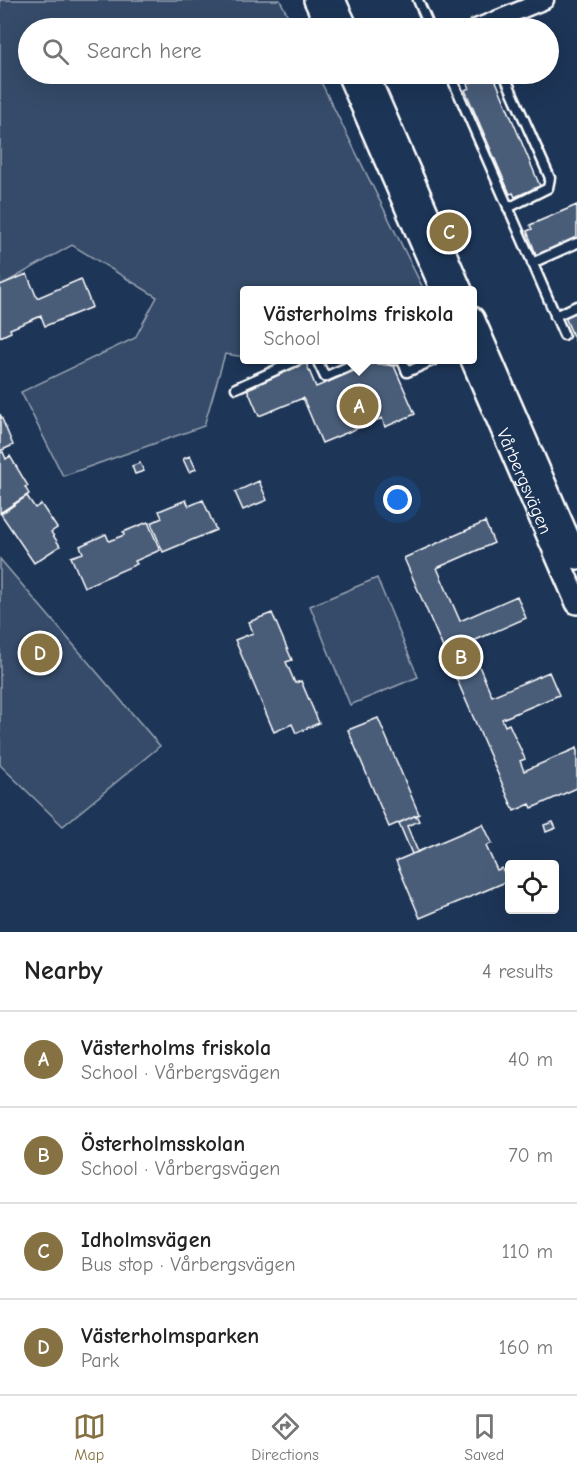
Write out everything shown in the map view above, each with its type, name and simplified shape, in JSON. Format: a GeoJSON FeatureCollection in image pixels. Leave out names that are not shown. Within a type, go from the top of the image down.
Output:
{"type":"FeatureCollection","features":[{"type":"Feature","properties":{"kind":"street"},"geometry":{"type":"LineString","coordinates":[[315,0],[323,18]]}},
{"type":"Feature","properties":{"kind":"street"},"geometry":{"type":"LineString","coordinates":[[334,0],[342,18]]}},
{"type":"Feature","properties":{"kind":"street"},"geometry":{"type":"LineString","coordinates":[[504,18],[545,0]]}},
{"type":"Feature","properties":{"kind":"street"},"geometry":{"type":"LineString","coordinates":[[364,84],[440,286]]}},
{"type":"Feature","properties":{"kind":"street"},"geometry":{"type":"LineString","coordinates":[[365,84],[459,286]]}},
{"type":"Feature","properties":{"kind":"street","name":"Vårbergsvägen"},"geometry":{"type":"LineString","coordinates":[[477,327],[577,558]]}},
{"type":"Feature","properties":{"kind":"street","name":"Vårbergsvägen"},"geometry":{"type":"LineString","coordinates":[[474,364],[577,603]]}},
{"type":"Feature","properties":{"kind":"lane"},"geometry":{"type":"LineString","coordinates":[[418,0],[426,18]]}},
{"type":"Feature","properties":{"kind":"lane"},"geometry":{"type":"LineString","coordinates":[[454,84],[564,335]]}},
{"type":"Feature","properties":{"kind":"lane"},"geometry":{"type":"LineString","coordinates":[[508,84],[550,178],[548,188],[508,208]]}},
{"type":"Feature","properties":{"kind":"lane"},"geometry":{"type":"LineString","coordinates":[[532,263],[577,243]]}},
{"type":"Feature","properties":{"kind":"lane"},"geometry":{"type":"LineString","coordinates":[[555,316],[577,306]]}},
{"type":"Feature","properties":{"kind":"lane"},"geometry":{"type":"LineString","coordinates":[[236,388],[289,364]]}},
{"type":"Feature","properties":{"kind":"lane"},"geometry":{"type":"LineString","coordinates":[[319,364],[326,377],[354,364]]}},
{"type":"Feature","properties":{"kind":"lane"},"geometry":{"type":"LineString","coordinates":[[404,364],[407,372],[425,364]]}},
{"type":"Feature","properties":{"kind":"shaded area"},"geometry":{"type":"Polygon","coordinates":[[[0,0],[280,0],[289,18],[18,18],[18,84],[322,84],[422,286],[240,286],[240,356],[225,354],[204,426],[63,476],[21,392],[135,338],[157,297],[72,245],[0,286],[0,0]]]}},
{"type":"Feature","properties":{"kind":"shaded area"},"geometry":{"type":"Polygon","coordinates":[[[0,559],[160,746],[63,826],[0,765],[0,559]]]}},
{"type":"Feature","properties":{"kind":"shaded area"},"geometry":{"type":"Polygon","coordinates":[[[377,578],[418,677],[350,705],[310,606],[377,578]]]}},
{"type":"Feature","properties":{"kind":"building"},"geometry":{"type":"Polygon","coordinates":[[[467,84],[497,84],[540,186],[515,197],[513,193],[510,194],[465,90],[469,88],[467,84]]]}},
{"type":"Feature","properties":{"kind":"building"},"geometry":{"type":"Polygon","coordinates":[[[577,205],[577,240],[537,257],[527,231],[532,229],[530,225],[577,205]]]}},
{"type":"Feature","properties":{"kind":"building"},"geometry":{"type":"Polygon","coordinates":[[[27,274],[37,298],[81,279],[92,307],[45,326],[41,316],[10,329],[11,332],[0,337],[0,285],[27,274]]]}},
{"type":"Feature","properties":{"kind":"building"},"geometry":{"type":"Polygon","coordinates":[[[577,311],[577,343],[576,343],[565,317],[577,311]]]}},
{"type":"Feature","properties":{"kind":"building"},"geometry":{"type":"Polygon","coordinates":[[[304,364],[306,364],[316,387],[371,364],[394,366],[415,414],[385,427],[382,418],[322,443],[303,398],[259,416],[247,388],[304,364]]]}},
{"type":"Feature","properties":{"kind":"building"},"geometry":{"type":"Polygon","coordinates":[[[0,414],[13,445],[0,451],[0,414]]]}},
{"type":"Feature","properties":{"kind":"building"},"geometry":{"type":"Polygon","coordinates":[[[3,452],[6,459],[10,456],[28,486],[25,487],[29,494],[0,513],[0,453],[3,452]]]}},
{"type":"Feature","properties":{"kind":"building"},"geometry":{"type":"Polygon","coordinates":[[[190,456],[196,469],[189,472],[183,459],[190,456]]]}},
{"type":"Feature","properties":{"kind":"building"},"geometry":{"type":"Polygon","coordinates":[[[140,463],[144,471],[135,474],[132,466],[140,463]]]}},
{"type":"Feature","properties":{"kind":"building"},"geometry":{"type":"Polygon","coordinates":[[[259,481],[267,500],[243,510],[235,492],[259,481]]]}},
{"type":"Feature","properties":{"kind":"building"},"geometry":{"type":"Polygon","coordinates":[[[27,496],[35,508],[41,504],[57,528],[51,532],[60,546],[34,563],[1,514],[27,496]]]}},
{"type":"Feature","properties":{"kind":"building"},"geometry":{"type":"Polygon","coordinates":[[[186,500],[189,506],[203,500],[216,530],[163,552],[151,523],[162,518],[159,511],[186,500]]]}},
{"type":"Feature","properties":{"kind":"building"},"geometry":{"type":"Polygon","coordinates":[[[148,522],[160,550],[135,561],[137,564],[84,587],[71,557],[83,553],[80,546],[106,534],[109,541],[124,535],[123,532],[148,522]]]}},
{"type":"Feature","properties":{"kind":"building"},"geometry":{"type":"Polygon","coordinates":[[[485,522],[494,543],[437,568],[460,621],[517,596],[526,618],[469,643],[492,696],[549,672],[559,695],[502,719],[505,726],[509,724],[525,759],[520,761],[524,771],[577,748],[577,788],[532,808],[530,804],[514,811],[404,558],[485,522]]]}},
{"type":"Feature","properties":{"kind":"building"},"geometry":{"type":"Polygon","coordinates":[[[272,613],[292,660],[286,662],[295,683],[301,681],[319,723],[296,733],[292,724],[274,732],[235,640],[253,633],[249,622],[272,613]]]}},
{"type":"Feature","properties":{"kind":"building"},"geometry":{"type":"Polygon","coordinates":[[[378,718],[419,814],[389,827],[348,730],[378,718]]]}},
{"type":"Feature","properties":{"kind":"building"},"geometry":{"type":"Polygon","coordinates":[[[416,815],[419,821],[407,826],[418,852],[412,854],[399,823],[416,815]]]}},
{"type":"Feature","properties":{"kind":"building"},"geometry":{"type":"Polygon","coordinates":[[[553,822],[556,828],[546,832],[544,825],[553,822]]]}},
{"type":"Feature","properties":{"kind":"building"},"geometry":{"type":"Polygon","coordinates":[[[483,824],[492,843],[486,846],[497,870],[502,868],[505,882],[420,918],[396,861],[483,824]]]}},
{"type":"Feature","properties":{"kind":"place","name":"Idholmsvägen"},"geometry":{"type":"Point","coordinates":[449,232]}},
{"type":"Feature","properties":{"kind":"place","name":"Västerholms friskola"},"geometry":{"type":"Point","coordinates":[359,406]}},
{"type":"Feature","properties":{"kind":"place","name":"Västerholmsparken"},"geometry":{"type":"Point","coordinates":[40,653]}},
{"type":"Feature","properties":{"kind":"place","name":"Österholmsskolan"},"geometry":{"type":"Point","coordinates":[461,657]}}]}
